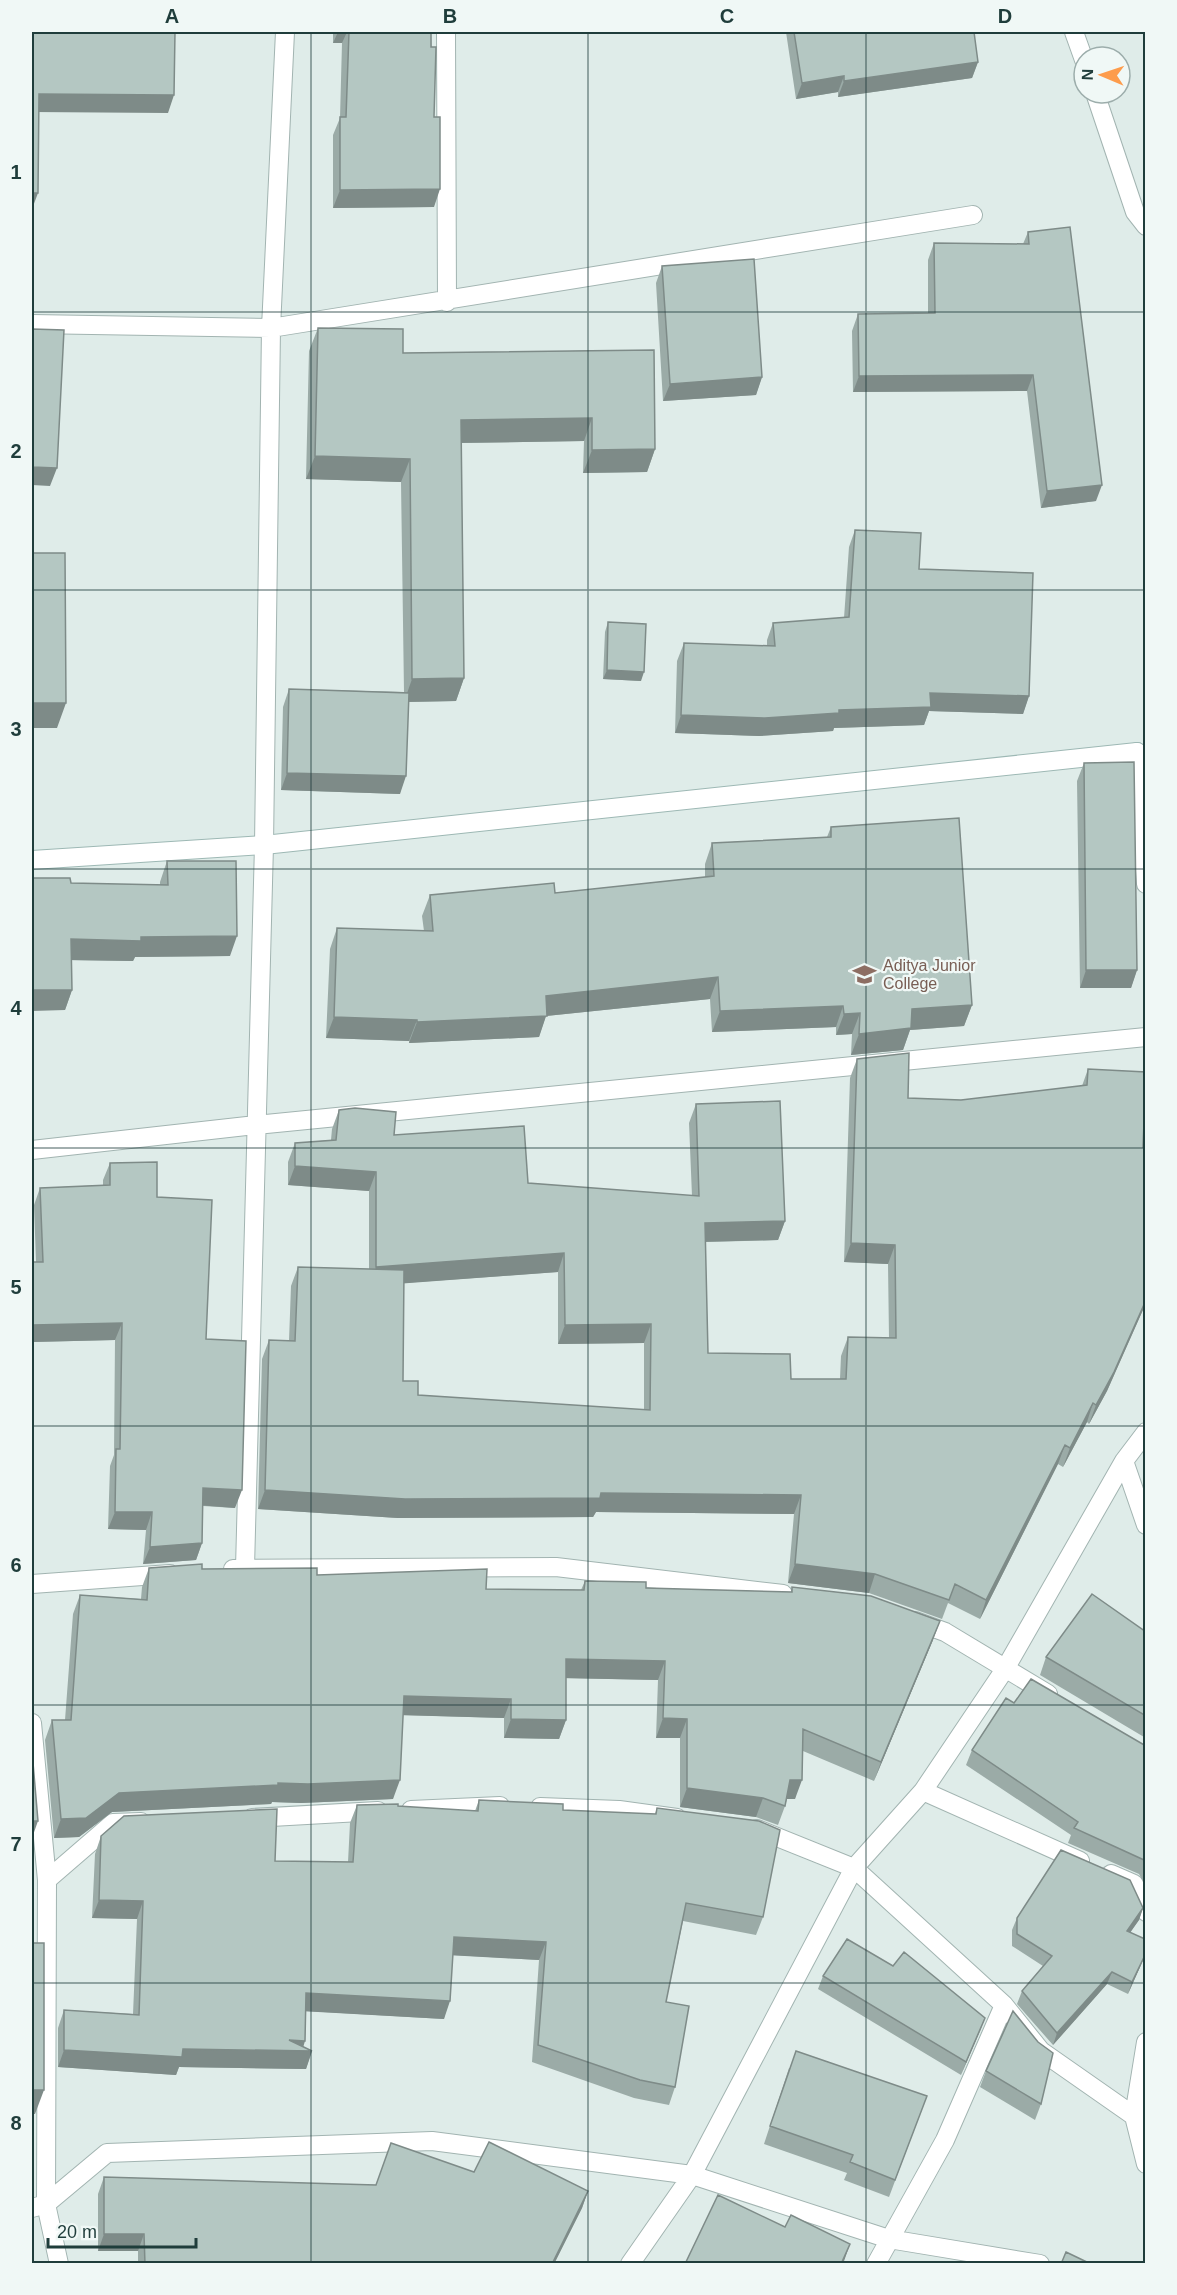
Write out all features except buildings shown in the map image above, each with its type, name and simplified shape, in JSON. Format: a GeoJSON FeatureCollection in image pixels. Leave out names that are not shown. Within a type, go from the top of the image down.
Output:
{"type":"FeatureCollection","features":[{"type":"Feature","properties":{"kind":"street"},"geometry":{"type":"LineString","coordinates":[[245,1568],[264,845],[271,328],[285,32]]}},
{"type":"Feature","properties":{"kind":"street"},"geometry":{"type":"LineString","coordinates":[[446,32],[447,302]]}},
{"type":"Feature","properties":{"kind":"street"},"geometry":{"type":"LineString","coordinates":[[1099,105],[1135,212],[1146,226]]}},
{"type":"Feature","properties":{"kind":"street"},"geometry":{"type":"LineString","coordinates":[[32,324],[271,328],[447,302],[974,216]]}},
{"type":"Feature","properties":{"kind":"street"},"geometry":{"type":"LineString","coordinates":[[32,860],[264,845],[1142,755],[1146,884]]}},
{"type":"Feature","properties":{"kind":"street"},"geometry":{"type":"LineString","coordinates":[[32,1150],[256,1125],[1146,1037]]}},
{"type":"Feature","properties":{"kind":"street"},"geometry":{"type":"LineString","coordinates":[[630,2264],[692,2175],[854,1868],[922,1791],[1005,1669],[1124,1461],[1146,1432]]}},
{"type":"Feature","properties":{"kind":"street"},"geometry":{"type":"LineString","coordinates":[[1124,1461],[1146,1525]]}},
{"type":"Feature","properties":{"kind":"street"},"geometry":{"type":"LineString","coordinates":[[210,1571],[245,1568],[556,1567],[798,1596]]}},
{"type":"Feature","properties":{"kind":"street"},"geometry":{"type":"LineString","coordinates":[[32,1584],[186,1572]]}},
{"type":"Feature","properties":{"kind":"street"},"geometry":{"type":"LineString","coordinates":[[900,1616],[945,1632],[1063,1703]]}},
{"type":"Feature","properties":{"kind":"street"},"geometry":{"type":"LineString","coordinates":[[32,1724],[47,1880],[39,2206],[59,2264]]}},
{"type":"Feature","properties":{"kind":"street"},"geometry":{"type":"LineString","coordinates":[[922,1791],[1134,1884],[1146,1912]]}},
{"type":"Feature","properties":{"kind":"street"},"geometry":{"type":"LineString","coordinates":[[231,1819],[483,1806],[619,1810],[698,1821]]}},
{"type":"Feature","properties":{"kind":"street"},"geometry":{"type":"LineString","coordinates":[[47,1880],[113,1823],[160,1821]]}},
{"type":"Feature","properties":{"kind":"street"},"geometry":{"type":"LineString","coordinates":[[744,1827],[755,1828],[854,1868],[1004,2006],[1041,2051],[1134,2116]]}},
{"type":"Feature","properties":{"kind":"street"},"geometry":{"type":"LineString","coordinates":[[876,2264],[945,2140],[1004,2006]]}},
{"type":"Feature","properties":{"kind":"street"},"geometry":{"type":"LineString","coordinates":[[1146,2042],[1134,2116],[1146,2164]]}},
{"type":"Feature","properties":{"kind":"street"},"geometry":{"type":"LineString","coordinates":[[1134,2116],[1146,2097]]}},
{"type":"Feature","properties":{"kind":"street"},"geometry":{"type":"LineString","coordinates":[[39,2206],[107,2153],[432,2141],[692,2175],[889,2239],[1040,2264]]}},
{"type":"Feature","properties":{"kind":"place","name":"Aditya Junior College"},"geometry":{"type":"Point","coordinates":[865,974]}}]}
